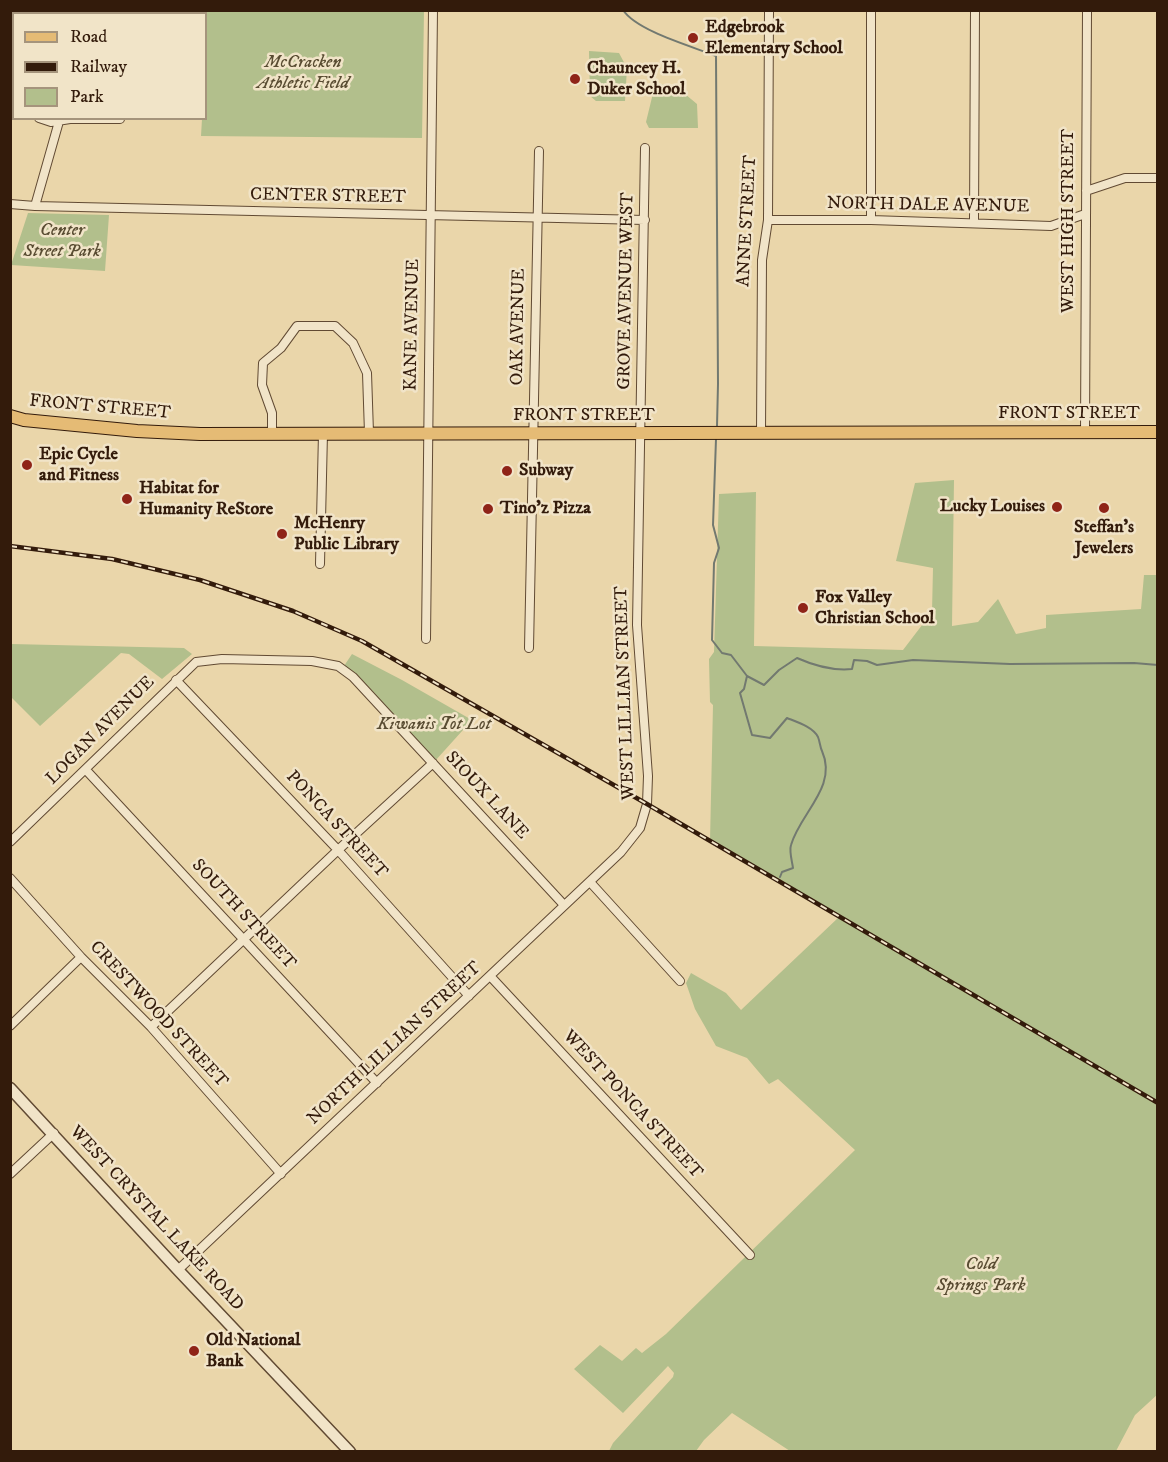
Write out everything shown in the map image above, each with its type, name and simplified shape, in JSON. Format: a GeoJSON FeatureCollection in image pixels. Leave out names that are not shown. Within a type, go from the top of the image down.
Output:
{"type":"FeatureCollection","features":[{"type":"Feature","properties":{"kind":"main road","name":"FRONT STREET"},"geometry":{"type":"LineString","coordinates":[[10,416],[35,421],[137,431],[200,434],[1158,432]]}},
{"type":"Feature","properties":{"kind":"street","name":"KANE AVENUE"},"geometry":{"type":"LineString","coordinates":[[426,639],[433,10]]}},
{"type":"Feature","properties":{"kind":"street","name":"ANNE STREET"},"geometry":{"type":"LineString","coordinates":[[761,433],[762,260],[768,220],[769,10]]}},
{"type":"Feature","properties":{"kind":"street"},"geometry":{"type":"LineString","coordinates":[[871,10],[871,220]]}},
{"type":"Feature","properties":{"kind":"street"},"geometry":{"type":"LineString","coordinates":[[974,222],[975,10]]}},
{"type":"Feature","properties":{"kind":"street","name":"WEST HIGH STREET"},"geometry":{"type":"LineString","coordinates":[[1085,432],[1087,10]]}},
{"type":"Feature","properties":{"kind":"street"},"geometry":{"type":"LineString","coordinates":[[35,206],[60,120]]}},
{"type":"Feature","properties":{"kind":"street","name":"GROVE AVENUE WEST"},"geometry":{"type":"LineString","coordinates":[[642,434],[645,148]]}},
{"type":"Feature","properties":{"kind":"street","name":"OAK AVENUE"},"geometry":{"type":"LineString","coordinates":[[529,648],[539,151]]}},
{"type":"Feature","properties":{"kind":"street"},"geometry":{"type":"LineString","coordinates":[[1086,192],[1125,178],[1158,178]]}},
{"type":"Feature","properties":{"kind":"street","name":"CENTER STREET"},"geometry":{"type":"LineString","coordinates":[[10,204],[645,220]]}},
{"type":"Feature","properties":{"kind":"street","name":"NORTH DALE AVENUE"},"geometry":{"type":"LineString","coordinates":[[768,220],[974,222],[1051,226],[1085,214]]}},
{"type":"Feature","properties":{"kind":"street"},"geometry":{"type":"LineString","coordinates":[[272,433],[272,412],[262,385],[263,363],[281,348],[297,326],[335,326],[353,343],[367,373],[369,433]]}},
{"type":"Feature","properties":{"kind":"street"},"geometry":{"type":"LineString","coordinates":[[320,564],[322,433]]}},
{"type":"Feature","properties":{"kind":"street","name":"WEST LILLIAN STREET"},"geometry":{"type":"LineString","coordinates":[[632,839],[645,817],[648,776],[638,626],[642,434]]}},
{"type":"Feature","properties":{"kind":"street","name":"LOGAN AVENUE"},"geometry":{"type":"LineString","coordinates":[[10,842],[196,662],[222,659]]}},
{"type":"Feature","properties":{"kind":"street","name":"SIOUX LANE"},"geometry":{"type":"LineString","coordinates":[[222,659],[312,661],[338,666],[353,677],[564,905]]}},
{"type":"Feature","properties":{"kind":"street","name":"PONCA STREET"},"geometry":{"type":"LineString","coordinates":[[176,680],[338,850],[469,996]]}},
{"type":"Feature","properties":{"kind":"street"},"geometry":{"type":"LineString","coordinates":[[151,1028],[433,763]]}},
{"type":"Feature","properties":{"kind":"street","name":"SOUTH STREET"},"geometry":{"type":"LineString","coordinates":[[86,770],[377,1083]]}},
{"type":"Feature","properties":{"kind":"street","name":"NORTH LILLIAN STREET"},"geometry":{"type":"LineString","coordinates":[[178,1270],[491,977],[632,839]]}},
{"type":"Feature","properties":{"kind":"street","name":"CRESTWOOD STREET"},"geometry":{"type":"LineString","coordinates":[[10,878],[81,957],[151,1028],[281,1174]]}},
{"type":"Feature","properties":{"kind":"street"},"geometry":{"type":"LineString","coordinates":[[590,882],[680,981]]}},
{"type":"Feature","properties":{"kind":"street"},"geometry":{"type":"LineString","coordinates":[[10,1026],[81,957]]}},
{"type":"Feature","properties":{"kind":"street","name":"WEST PONCA STREET"},"geometry":{"type":"LineString","coordinates":[[491,977],[750,1255]]}},
{"type":"Feature","properties":{"kind":"street","name":"WEST CRYSTAL LAKE ROAD"},"geometry":{"type":"LineString","coordinates":[[10,1088],[350,1452]]}},
{"type":"Feature","properties":{"kind":"street"},"geometry":{"type":"LineString","coordinates":[[10,1174],[54,1133]]}},
{"type":"Feature","properties":{"kind":"green space","name":"McCracken Athletic Field"},"geometry":{"type":"Polygon","coordinates":[[[424,11],[422,138],[201,136],[202,120],[207,120],[207,12],[204,12],[424,11]]]}},
{"type":"Feature","properties":{"kind":"green space"},"geometry":{"type":"Polygon","coordinates":[[[589,51],[619,53],[627,68],[625,101],[596,101],[590,96],[589,51]]]}},
{"type":"Feature","properties":{"kind":"green space"},"geometry":{"type":"Polygon","coordinates":[[[665,84],[685,94],[697,104],[698,128],[649,128],[646,122],[655,85],[665,84]]]}},
{"type":"Feature","properties":{"kind":"green space","name":"Center Street Park"},"geometry":{"type":"Polygon","coordinates":[[[28,213],[109,215],[105,271],[11,265],[28,213]]]}},
{"type":"Feature","properties":{"kind":"green space","name":"Cold Springs Park"},"geometry":{"type":"Polygon","coordinates":[[[954,480],[952,626],[978,622],[998,599],[1016,634],[1046,628],[1046,615],[1141,609],[1144,575],[1157,575],[1158,1394],[1135,1415],[1116,1451],[790,1451],[732,1413],[696,1451],[609,1451],[613,1443],[673,1377],[674,1373],[668,1366],[623,1413],[574,1369],[600,1345],[622,1361],[636,1348],[642,1353],[666,1334],[855,1150],[778,1079],[769,1084],[747,1058],[716,1046],[695,1009],[686,983],[691,973],[726,993],[741,1010],[839,917],[710,841],[713,705],[710,702],[709,659],[714,652],[719,494],[756,492],[754,646],[903,650],[932,612],[933,568],[896,561],[915,483],[954,480]]]}},
{"type":"Feature","properties":{"kind":"green space"},"geometry":{"type":"Polygon","coordinates":[[[11,644],[184,648],[192,654],[162,679],[129,654],[121,653],[40,726],[11,697],[11,644]]]}},
{"type":"Feature","properties":{"kind":"green space","name":"Kiwanis Tot Lot"},"geometry":{"type":"Polygon","coordinates":[[[352,654],[472,720],[435,761],[344,666],[352,654]]]}},
{"type":"Feature","properties":{"kind":"waterway"},"geometry":{"type":"LineString","coordinates":[[623,10],[630,18],[652,31],[716,56],[717,426]]}},
{"type":"Feature","properties":{"kind":"waterway"},"geometry":{"type":"LineString","coordinates":[[716,439],[713,525],[719,548],[714,563],[712,640],[722,653],[731,655],[747,676],[744,689],[740,693],[752,735],[770,738],[787,718],[795,721],[816,733],[826,764],[822,788],[791,845],[793,868],[782,872],[780,877]]}},
{"type":"Feature","properties":{"kind":"waterway"},"geometry":{"type":"LineString","coordinates":[[747,676],[764,685],[779,670],[797,658],[838,669],[852,669],[854,660],[877,665],[913,660],[1010,664],[1134,663],[1158,665]]}},
{"type":"Feature","properties":{"kind":"railway"},"geometry":{"type":"LineString","coordinates":[[10,546],[112,559],[200,580],[293,611],[362,641],[647,804],[1158,1103]]}},
{"type":"Feature","properties":{"kind":"place","name":"Edgebrook Elementary School"},"geometry":{"type":"Point","coordinates":[693,38]}},
{"type":"Feature","properties":{"kind":"place","name":"Chauncey H. Duker School"},"geometry":{"type":"Point","coordinates":[575,79]}},
{"type":"Feature","properties":{"kind":"place","name":"Epic Cycle and Fitness"},"geometry":{"type":"Point","coordinates":[27,465]}},
{"type":"Feature","properties":{"kind":"place","name":"Subway"},"geometry":{"type":"Point","coordinates":[507,471]}},
{"type":"Feature","properties":{"kind":"place","name":"Habitat for Humanity ReStore"},"geometry":{"type":"Point","coordinates":[127,499]}},
{"type":"Feature","properties":{"kind":"place","name":"Lucky Louises"},"geometry":{"type":"Point","coordinates":[1057,507]}},
{"type":"Feature","properties":{"kind":"place","name":"Steffan's Jewelers"},"geometry":{"type":"Point","coordinates":[1104,508]}},
{"type":"Feature","properties":{"kind":"place","name":"Tino'z Pizza"},"geometry":{"type":"Point","coordinates":[488,509]}},
{"type":"Feature","properties":{"kind":"place","name":"McHenry Public Library"},"geometry":{"type":"Point","coordinates":[282,534]}},
{"type":"Feature","properties":{"kind":"place","name":"Fox Valley Christian School"},"geometry":{"type":"Point","coordinates":[803,608]}},
{"type":"Feature","properties":{"kind":"place","name":"Old National Bank"},"geometry":{"type":"Point","coordinates":[194,1351]}}]}
